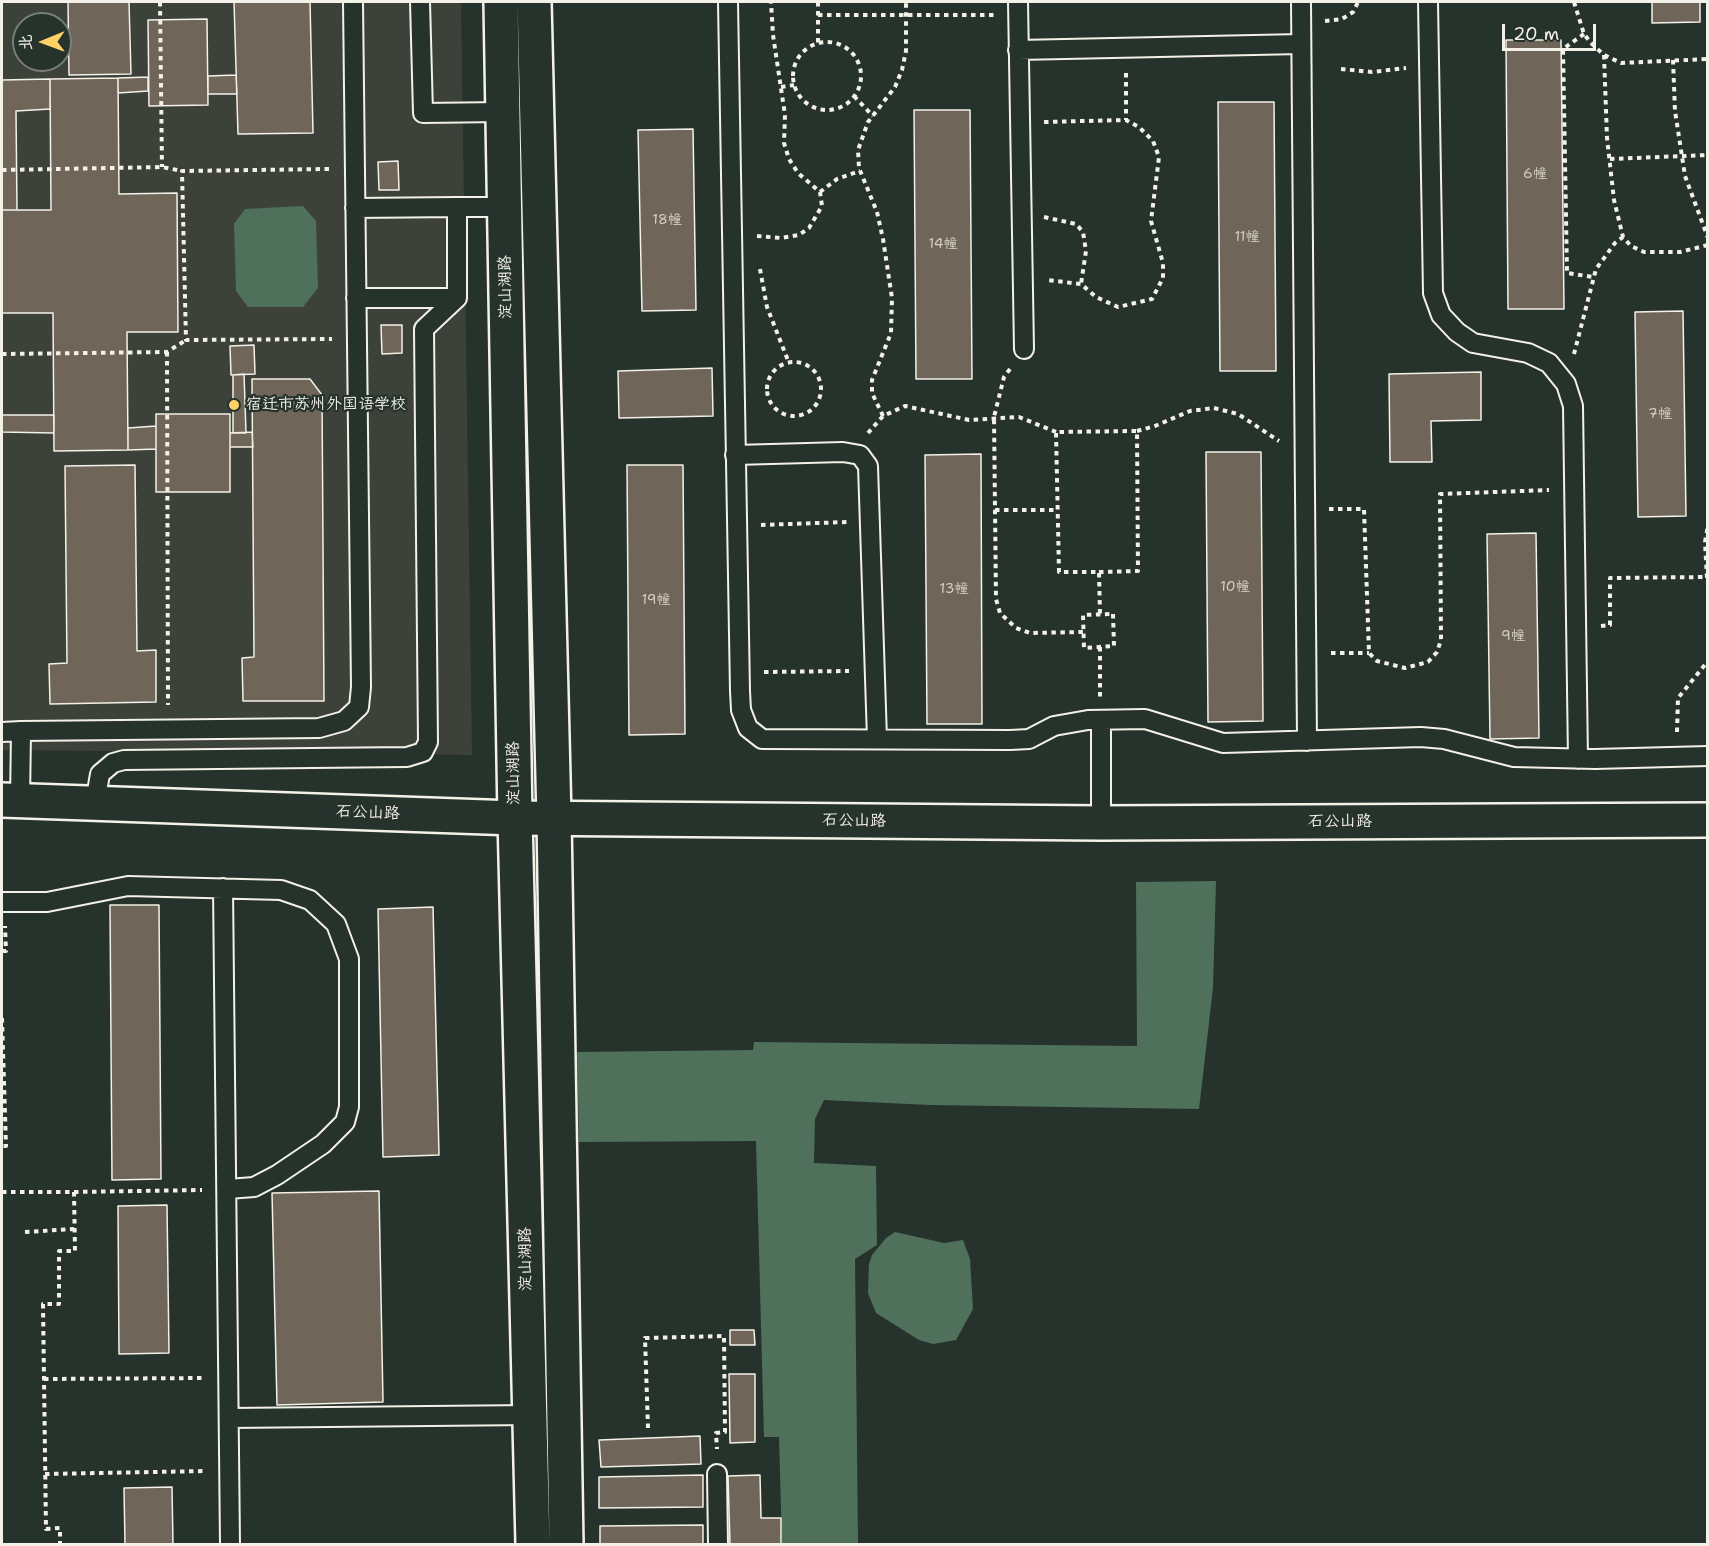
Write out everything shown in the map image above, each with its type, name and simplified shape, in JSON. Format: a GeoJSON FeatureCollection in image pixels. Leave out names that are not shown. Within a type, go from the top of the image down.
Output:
{"type":"FeatureCollection","features":[{"type":"Feature","properties":{"kind":"street","name":"淀山湖路"},"geometry":{"type":"LineString","coordinates":[[501,2],[515,818],[533,1545]]}},
{"type":"Feature","properties":{"kind":"street"},"geometry":{"type":"LineString","coordinates":[[534,2],[554,818],[566,1545]]}},
{"type":"Feature","properties":{"kind":"street","name":"石公山路"},"geometry":{"type":"LineString","coordinates":[[11,800],[515,818],[1101,823],[1707,820]]}},
{"type":"Feature","properties":{"kind":"lane"},"geometry":{"type":"LineString","coordinates":[[2,732],[319,728],[344,721],[359,707],[361,687],[353,2]]}},
{"type":"Feature","properties":{"kind":"lane"},"geometry":{"type":"LineString","coordinates":[[420,2],[423,113],[502,112]]}},
{"type":"Feature","properties":{"kind":"lane"},"geometry":{"type":"LineString","coordinates":[[728,2],[739,672],[741,710],[748,728],[762,738],[1029,739],[1054,726],[1101,720],[1145,719],[1223,743],[1421,737],[1444,739],[1514,757],[1578,759],[1707,756]]}},
{"type":"Feature","properties":{"kind":"lane"},"geometry":{"type":"LineString","coordinates":[[1300,2],[1306,741]]}},
{"type":"Feature","properties":{"kind":"lane"},"geometry":{"type":"LineString","coordinates":[[1428,2],[1433,293],[1441,315],[1473,343],[1528,353],[1549,363],[1566,384],[1572,406],[1578,759]]}},
{"type":"Feature","properties":{"kind":"lane"},"geometry":{"type":"LineString","coordinates":[[1018,9],[1024,349]]}},
{"type":"Feature","properties":{"kind":"lane"},"geometry":{"type":"LineString","coordinates":[[1018,50],[1301,44]]}},
{"type":"Feature","properties":{"kind":"lane"},"geometry":{"type":"LineString","coordinates":[[95,803],[100,774],[113,763],[124,760],[407,757],[423,752],[428,742],[424,329],[457,298],[457,207]]}},
{"type":"Feature","properties":{"kind":"lane"},"geometry":{"type":"LineString","coordinates":[[356,208],[504,207]]}},
{"type":"Feature","properties":{"kind":"lane"},"geometry":{"type":"LineString","coordinates":[[357,298],[457,298]]}},
{"type":"Feature","properties":{"kind":"lane"},"geometry":{"type":"LineString","coordinates":[[735,455],[843,452],[860,455],[868,466],[877,739]]}},
{"type":"Feature","properties":{"kind":"lane"},"geometry":{"type":"LineString","coordinates":[[1101,720],[1101,823]]}},
{"type":"Feature","properties":{"kind":"lane"},"geometry":{"type":"LineString","coordinates":[[11,800],[21,731]]}},
{"type":"Feature","properties":{"kind":"lane"},"geometry":{"type":"LineString","coordinates":[[2,902],[47,902],[128,886],[281,890],[310,900],[336,924],[349,959],[349,1107],[345,1122],[323,1144],[277,1175],[254,1187],[228,1189]]}},
{"type":"Feature","properties":{"kind":"lane"},"geometry":{"type":"LineString","coordinates":[[223,888],[230,1545]]}},
{"type":"Feature","properties":{"kind":"lane"},"geometry":{"type":"LineString","coordinates":[[230,1418],[530,1415]]}},
{"type":"Feature","properties":{"kind":"lane"},"geometry":{"type":"LineString","coordinates":[[717,1474],[718,1545]]}},
{"type":"Feature","properties":{"kind":"path"},"geometry":{"type":"LineString","coordinates":[[160,2],[162,167]]}},
{"type":"Feature","properties":{"kind":"path"},"geometry":{"type":"LineString","coordinates":[[732,234],[781,238],[799,235],[809,228],[822,207],[820,192],[798,173],[789,159],[784,143],[785,115],[773,35],[771,2]]}},
{"type":"Feature","properties":{"kind":"path"},"geometry":{"type":"LineString","coordinates":[[818,2],[819,43]]}},
{"type":"Feature","properties":{"kind":"path"},"geometry":{"type":"LineString","coordinates":[[883,416],[872,393],[872,380],[891,333],[892,298],[877,213],[860,171],[858,150],[873,116],[895,87],[902,70],[906,51],[906,2]]}},
{"type":"Feature","properties":{"kind":"path"},"geometry":{"type":"LineString","coordinates":[[1301,22],[1342,19],[1353,12],[1358,2]]}},
{"type":"Feature","properties":{"kind":"path"},"geometry":{"type":"LineString","coordinates":[[1574,2],[1584,34],[1604,55],[1621,63],[1707,59]]}},
{"type":"Feature","properties":{"kind":"path"},"geometry":{"type":"LineString","coordinates":[[818,15],[906,15],[1018,9]]}},
{"type":"Feature","properties":{"kind":"path"},"geometry":{"type":"LineString","coordinates":[[1584,34],[1563,49],[1567,273],[1593,277]]}},
{"type":"Feature","properties":{"kind":"path"},"geometry":{"type":"LineString","coordinates":[[819,43],[839,44],[855,57],[861,77],[854,96],[837,109],[815,108],[798,95],[794,85],[795,63],[800,54],[819,43]]}},
{"type":"Feature","properties":{"kind":"path"},"geometry":{"type":"LineString","coordinates":[[1125,47],[1126,120]]}},
{"type":"Feature","properties":{"kind":"path"},"geometry":{"type":"LineString","coordinates":[[1604,55],[1603,75],[1614,200],[1623,237],[1631,246],[1644,252],[1680,252],[1707,244]]}},
{"type":"Feature","properties":{"kind":"path"},"geometry":{"type":"LineString","coordinates":[[1673,60],[1675,111],[1685,176],[1707,238]]}},
{"type":"Feature","properties":{"kind":"path"},"geometry":{"type":"LineString","coordinates":[[1341,69],[1372,72],[1429,68]]}},
{"type":"Feature","properties":{"kind":"path"},"geometry":{"type":"LineString","coordinates":[[781,87],[794,85]]}},
{"type":"Feature","properties":{"kind":"path"},"geometry":{"type":"LineString","coordinates":[[854,96],[873,116]]}},
{"type":"Feature","properties":{"kind":"path"},"geometry":{"type":"LineString","coordinates":[[1020,123],[1126,120],[1153,141],[1159,157],[1151,221],[1162,263],[1163,278],[1152,299],[1118,307],[1096,297],[1081,284],[1071,281],[1022,280]]}},
{"type":"Feature","properties":{"kind":"path"},"geometry":{"type":"LineString","coordinates":[[1610,159],[1682,158],[1707,155]]}},
{"type":"Feature","properties":{"kind":"path"},"geometry":{"type":"LineString","coordinates":[[2,170],[162,167],[182,171],[355,168]]}},
{"type":"Feature","properties":{"kind":"path"},"geometry":{"type":"LineString","coordinates":[[182,171],[186,340]]}},
{"type":"Feature","properties":{"kind":"path"},"geometry":{"type":"LineString","coordinates":[[820,192],[837,179],[860,171]]}},
{"type":"Feature","properties":{"kind":"path"},"geometry":{"type":"LineString","coordinates":[[1021,216],[1051,217],[1076,224],[1083,232],[1086,251],[1081,284]]}},
{"type":"Feature","properties":{"kind":"path"},"geometry":{"type":"LineString","coordinates":[[732,234],[760,270],[767,308],[789,363]]}},
{"type":"Feature","properties":{"kind":"path"},"geometry":{"type":"LineString","coordinates":[[1566,384],[1593,277],[1608,252],[1623,237]]}},
{"type":"Feature","properties":{"kind":"path"},"geometry":{"type":"LineString","coordinates":[[2,354],[167,352],[186,340],[357,339]]}},
{"type":"Feature","properties":{"kind":"path"},"geometry":{"type":"LineString","coordinates":[[1024,349],[1004,377],[994,417],[996,599],[1000,613],[1016,628],[1030,633],[1083,632]]}},
{"type":"Feature","properties":{"kind":"path"},"geometry":{"type":"LineString","coordinates":[[167,352],[168,730]]}},
{"type":"Feature","properties":{"kind":"path"},"geometry":{"type":"LineString","coordinates":[[789,363],[807,366],[819,378],[821,387],[817,404],[802,415],[785,415],[772,404],[768,396],[770,379],[774,371],[789,363]]}},
{"type":"Feature","properties":{"kind":"path"},"geometry":{"type":"LineString","coordinates":[[860,455],[866,438],[883,416],[905,406],[921,408],[946,417],[969,420],[1019,417],[1056,432],[1137,431],[1190,411],[1214,408],[1238,414],[1278,440],[1304,464]]}},
{"type":"Feature","properties":{"kind":"path"},"geometry":{"type":"LineString","coordinates":[[1056,432],[1059,572],[1138,572],[1137,431]]}},
{"type":"Feature","properties":{"kind":"path"},"geometry":{"type":"LineString","coordinates":[[1305,509],[1364,509],[1369,653],[1377,661],[1405,668],[1428,662],[1437,651],[1441,640],[1440,494],[1574,489]]}},
{"type":"Feature","properties":{"kind":"path"},"geometry":{"type":"LineString","coordinates":[[995,510],[1058,510]]}},
{"type":"Feature","properties":{"kind":"path"},"geometry":{"type":"LineString","coordinates":[[737,525],[871,521]]}},
{"type":"Feature","properties":{"kind":"path"},"geometry":{"type":"LineString","coordinates":[[1576,627],[1610,626],[1610,578],[1707,578],[1705,542],[1707,525]]}},
{"type":"Feature","properties":{"kind":"path"},"geometry":{"type":"LineString","coordinates":[[1098,572],[1100,614]]}},
{"type":"Feature","properties":{"kind":"path"},"geometry":{"type":"LineString","coordinates":[[1113,614],[1114,646],[1084,648],[1083,632],[1083,615],[1113,614]]}},
{"type":"Feature","properties":{"kind":"path"},"geometry":{"type":"LineString","coordinates":[[1100,647],[1101,720]]}},
{"type":"Feature","properties":{"kind":"path"},"geometry":{"type":"LineString","coordinates":[[1306,654],[1369,653]]}},
{"type":"Feature","properties":{"kind":"path"},"geometry":{"type":"LineString","coordinates":[[1678,757],[1676,708],[1678,698],[1707,661]]}},
{"type":"Feature","properties":{"kind":"path"},"geometry":{"type":"LineString","coordinates":[[739,672],[874,671]]}},
{"type":"Feature","properties":{"kind":"path"},"geometry":{"type":"LineString","coordinates":[[2,1018],[6,1146],[2,1146]]}},
{"type":"Feature","properties":{"kind":"path"},"geometry":{"type":"LineString","coordinates":[[2,1192],[228,1189]]}},
{"type":"Feature","properties":{"kind":"path"},"geometry":{"type":"LineString","coordinates":[[60,1545],[60,1528],[46,1529],[43,1304],[59,1304],[58,1251],[75,1251],[74,1191]]}},
{"type":"Feature","properties":{"kind":"path"},"geometry":{"type":"LineString","coordinates":[[25,1232],[74,1229]]}},
{"type":"Feature","properties":{"kind":"path"},"geometry":{"type":"LineString","coordinates":[[648,1428],[645,1338],[724,1336],[725,1432],[717,1432],[717,1474]]}},
{"type":"Feature","properties":{"kind":"path"},"geometry":{"type":"LineString","coordinates":[[44,1380],[229,1378]]}},
{"type":"Feature","properties":{"kind":"path"},"geometry":{"type":"LineString","coordinates":[[45,1474],[230,1471]]}},
{"type":"Feature","properties":{"kind":"shaded area","name":"宿迁市苏州外国语学校"},"geometry":{"type":"Polygon","coordinates":[[[2,2],[461,2],[472,755],[2,750],[2,2]]]}},
{"type":"Feature","properties":{"kind":"green space"},"geometry":{"type":"Polygon","coordinates":[[[303,206],[316,221],[318,288],[303,307],[248,307],[236,291],[234,224],[245,209],[303,206]]]}},
{"type":"Feature","properties":{"kind":"green space"},"geometry":{"type":"Polygon","coordinates":[[[1216,881],[1213,988],[1199,1109],[930,1105],[824,1100],[815,1119],[814,1163],[876,1166],[877,1245],[855,1259],[858,1544],[782,1544],[779,1437],[764,1437],[756,1141],[579,1142],[577,1052],[753,1050],[754,1042],[1137,1046],[1136,882],[1216,881]]]}},
{"type":"Feature","properties":{"kind":"green space"},"geometry":{"type":"Polygon","coordinates":[[[895,1232],[944,1243],[963,1240],[970,1259],[973,1309],[956,1340],[933,1344],[919,1340],[876,1313],[868,1293],[869,1264],[872,1255],[886,1238],[895,1232]]]}},
{"type":"Feature","properties":{"kind":"building"},"geometry":{"type":"Polygon","coordinates":[[[68,2],[129,2],[131,74],[69,75],[69,72],[72,72],[72,12],[68,12],[68,2]]]}},
{"type":"Feature","properties":{"kind":"building"},"geometry":{"type":"Polygon","coordinates":[[[234,2],[310,2],[313,133],[238,134],[234,2]]]}},
{"type":"Feature","properties":{"kind":"building"},"geometry":{"type":"Polygon","coordinates":[[[1652,2],[1700,2],[1700,22],[1652,23],[1652,2]]]}},
{"type":"Feature","properties":{"kind":"building"},"geometry":{"type":"Polygon","coordinates":[[[207,19],[208,105],[149,106],[148,20],[207,19]]]}},
{"type":"Feature","properties":{"kind":"building"},"geometry":{"type":"Polygon","coordinates":[[[1506,40],[1561,40],[1564,309],[1508,309],[1506,40]]]}},
{"type":"Feature","properties":{"kind":"building"},"geometry":{"type":"Polygon","coordinates":[[[236,75],[237,94],[208,94],[208,76],[236,75]]]}},
{"type":"Feature","properties":{"kind":"building"},"geometry":{"type":"Polygon","coordinates":[[[148,77],[148,91],[118,93],[118,78],[148,77]]]}},
{"type":"Feature","properties":{"kind":"building"},"geometry":{"type":"Polygon","coordinates":[[[118,78],[119,194],[177,193],[178,332],[127,332],[128,450],[54,451],[53,313],[2,313],[2,210],[51,210],[50,79],[118,78]]]}},
{"type":"Feature","properties":{"kind":"building"},"geometry":{"type":"Polygon","coordinates":[[[50,79],[50,109],[16,111],[17,210],[2,210],[2,80],[50,79]]]}},
{"type":"Feature","properties":{"kind":"building"},"geometry":{"type":"Polygon","coordinates":[[[1218,102],[1274,102],[1276,371],[1220,371],[1218,102]]]}},
{"type":"Feature","properties":{"kind":"building"},"geometry":{"type":"Polygon","coordinates":[[[914,110],[970,110],[972,379],[916,379],[914,110]]]}},
{"type":"Feature","properties":{"kind":"building"},"geometry":{"type":"Polygon","coordinates":[[[693,129],[696,310],[642,311],[638,130],[693,129]]]}},
{"type":"Feature","properties":{"kind":"building"},"geometry":{"type":"Polygon","coordinates":[[[398,161],[399,190],[379,190],[378,162],[398,161]]]}},
{"type":"Feature","properties":{"kind":"building"},"geometry":{"type":"Polygon","coordinates":[[[1683,311],[1686,516],[1638,517],[1635,312],[1683,311]]]}},
{"type":"Feature","properties":{"kind":"building"},"geometry":{"type":"Polygon","coordinates":[[[381,325],[402,325],[402,353],[382,354],[381,325]]]}},
{"type":"Feature","properties":{"kind":"building"},"geometry":{"type":"Polygon","coordinates":[[[254,345],[255,374],[231,375],[230,346],[254,345]]]}},
{"type":"Feature","properties":{"kind":"building"},"geometry":{"type":"Polygon","coordinates":[[[712,368],[713,416],[619,418],[618,371],[712,368]]]}},
{"type":"Feature","properties":{"kind":"building"},"geometry":{"type":"Polygon","coordinates":[[[1481,372],[1481,420],[1431,421],[1432,462],[1390,462],[1389,374],[1481,372]]]}},
{"type":"Feature","properties":{"kind":"building"},"geometry":{"type":"Polygon","coordinates":[[[244,374],[246,433],[233,433],[233,375],[244,374]]]}},
{"type":"Feature","properties":{"kind":"building"},"geometry":{"type":"Polygon","coordinates":[[[252,379],[310,379],[322,395],[324,701],[243,701],[242,658],[254,657],[252,379]]]}},
{"type":"Feature","properties":{"kind":"building"},"geometry":{"type":"Polygon","coordinates":[[[156,414],[230,414],[230,492],[156,492],[156,414]]]}},
{"type":"Feature","properties":{"kind":"building"},"geometry":{"type":"Polygon","coordinates":[[[2,415],[54,415],[54,433],[2,432],[2,415]]]}},
{"type":"Feature","properties":{"kind":"building"},"geometry":{"type":"Polygon","coordinates":[[[156,426],[156,449],[128,450],[128,428],[156,426]]]}},
{"type":"Feature","properties":{"kind":"building"},"geometry":{"type":"Polygon","coordinates":[[[252,432],[253,447],[230,447],[230,433],[252,432]]]}},
{"type":"Feature","properties":{"kind":"building"},"geometry":{"type":"Polygon","coordinates":[[[1206,452],[1261,452],[1263,721],[1208,722],[1206,452]]]}},
{"type":"Feature","properties":{"kind":"building"},"geometry":{"type":"Polygon","coordinates":[[[981,454],[982,724],[927,724],[925,455],[981,454]]]}},
{"type":"Feature","properties":{"kind":"building"},"geometry":{"type":"Polygon","coordinates":[[[135,465],[137,651],[156,650],[156,702],[50,704],[49,664],[67,663],[65,466],[135,465]]]}},
{"type":"Feature","properties":{"kind":"building"},"geometry":{"type":"Polygon","coordinates":[[[627,465],[683,465],[685,734],[629,735],[627,465]]]}},
{"type":"Feature","properties":{"kind":"building"},"geometry":{"type":"Polygon","coordinates":[[[1536,533],[1539,738],[1490,739],[1487,534],[1536,533]]]}},
{"type":"Feature","properties":{"kind":"building"},"geometry":{"type":"Polygon","coordinates":[[[110,905],[159,905],[161,1179],[112,1180],[110,905]]]}},
{"type":"Feature","properties":{"kind":"building"},"geometry":{"type":"Polygon","coordinates":[[[433,907],[439,1155],[383,1157],[378,909],[433,907]]]}},
{"type":"Feature","properties":{"kind":"building"},"geometry":{"type":"Polygon","coordinates":[[[379,1191],[383,1402],[277,1405],[272,1193],[379,1191]]]}},
{"type":"Feature","properties":{"kind":"building"},"geometry":{"type":"Polygon","coordinates":[[[167,1205],[169,1353],[119,1354],[118,1206],[167,1205]]]}},
{"type":"Feature","properties":{"kind":"building"},"geometry":{"type":"Polygon","coordinates":[[[730,1330],[754,1330],[755,1345],[730,1345],[730,1330]]]}},
{"type":"Feature","properties":{"kind":"building"},"geometry":{"type":"Polygon","coordinates":[[[729,1374],[755,1374],[755,1442],[730,1443],[729,1374]]]}},
{"type":"Feature","properties":{"kind":"building"},"geometry":{"type":"Polygon","coordinates":[[[700,1436],[701,1464],[601,1467],[599,1440],[700,1436]]]}},
{"type":"Feature","properties":{"kind":"building"},"geometry":{"type":"Polygon","coordinates":[[[703,1475],[703,1507],[599,1508],[599,1477],[703,1475]]]}},
{"type":"Feature","properties":{"kind":"building"},"geometry":{"type":"Polygon","coordinates":[[[760,1475],[761,1518],[781,1518],[781,1544],[730,1544],[728,1476],[760,1475]]]}},
{"type":"Feature","properties":{"kind":"building"},"geometry":{"type":"Polygon","coordinates":[[[172,1487],[173,1544],[125,1544],[124,1488],[172,1487]]]}},
{"type":"Feature","properties":{"kind":"building"},"geometry":{"type":"Polygon","coordinates":[[[703,1525],[703,1544],[600,1544],[600,1526],[703,1525]]]}},
{"type":"Feature","properties":{"kind":"place","name":"宿迁市苏州外国语学校"},"geometry":{"type":"Point","coordinates":[234,405]}}]}
